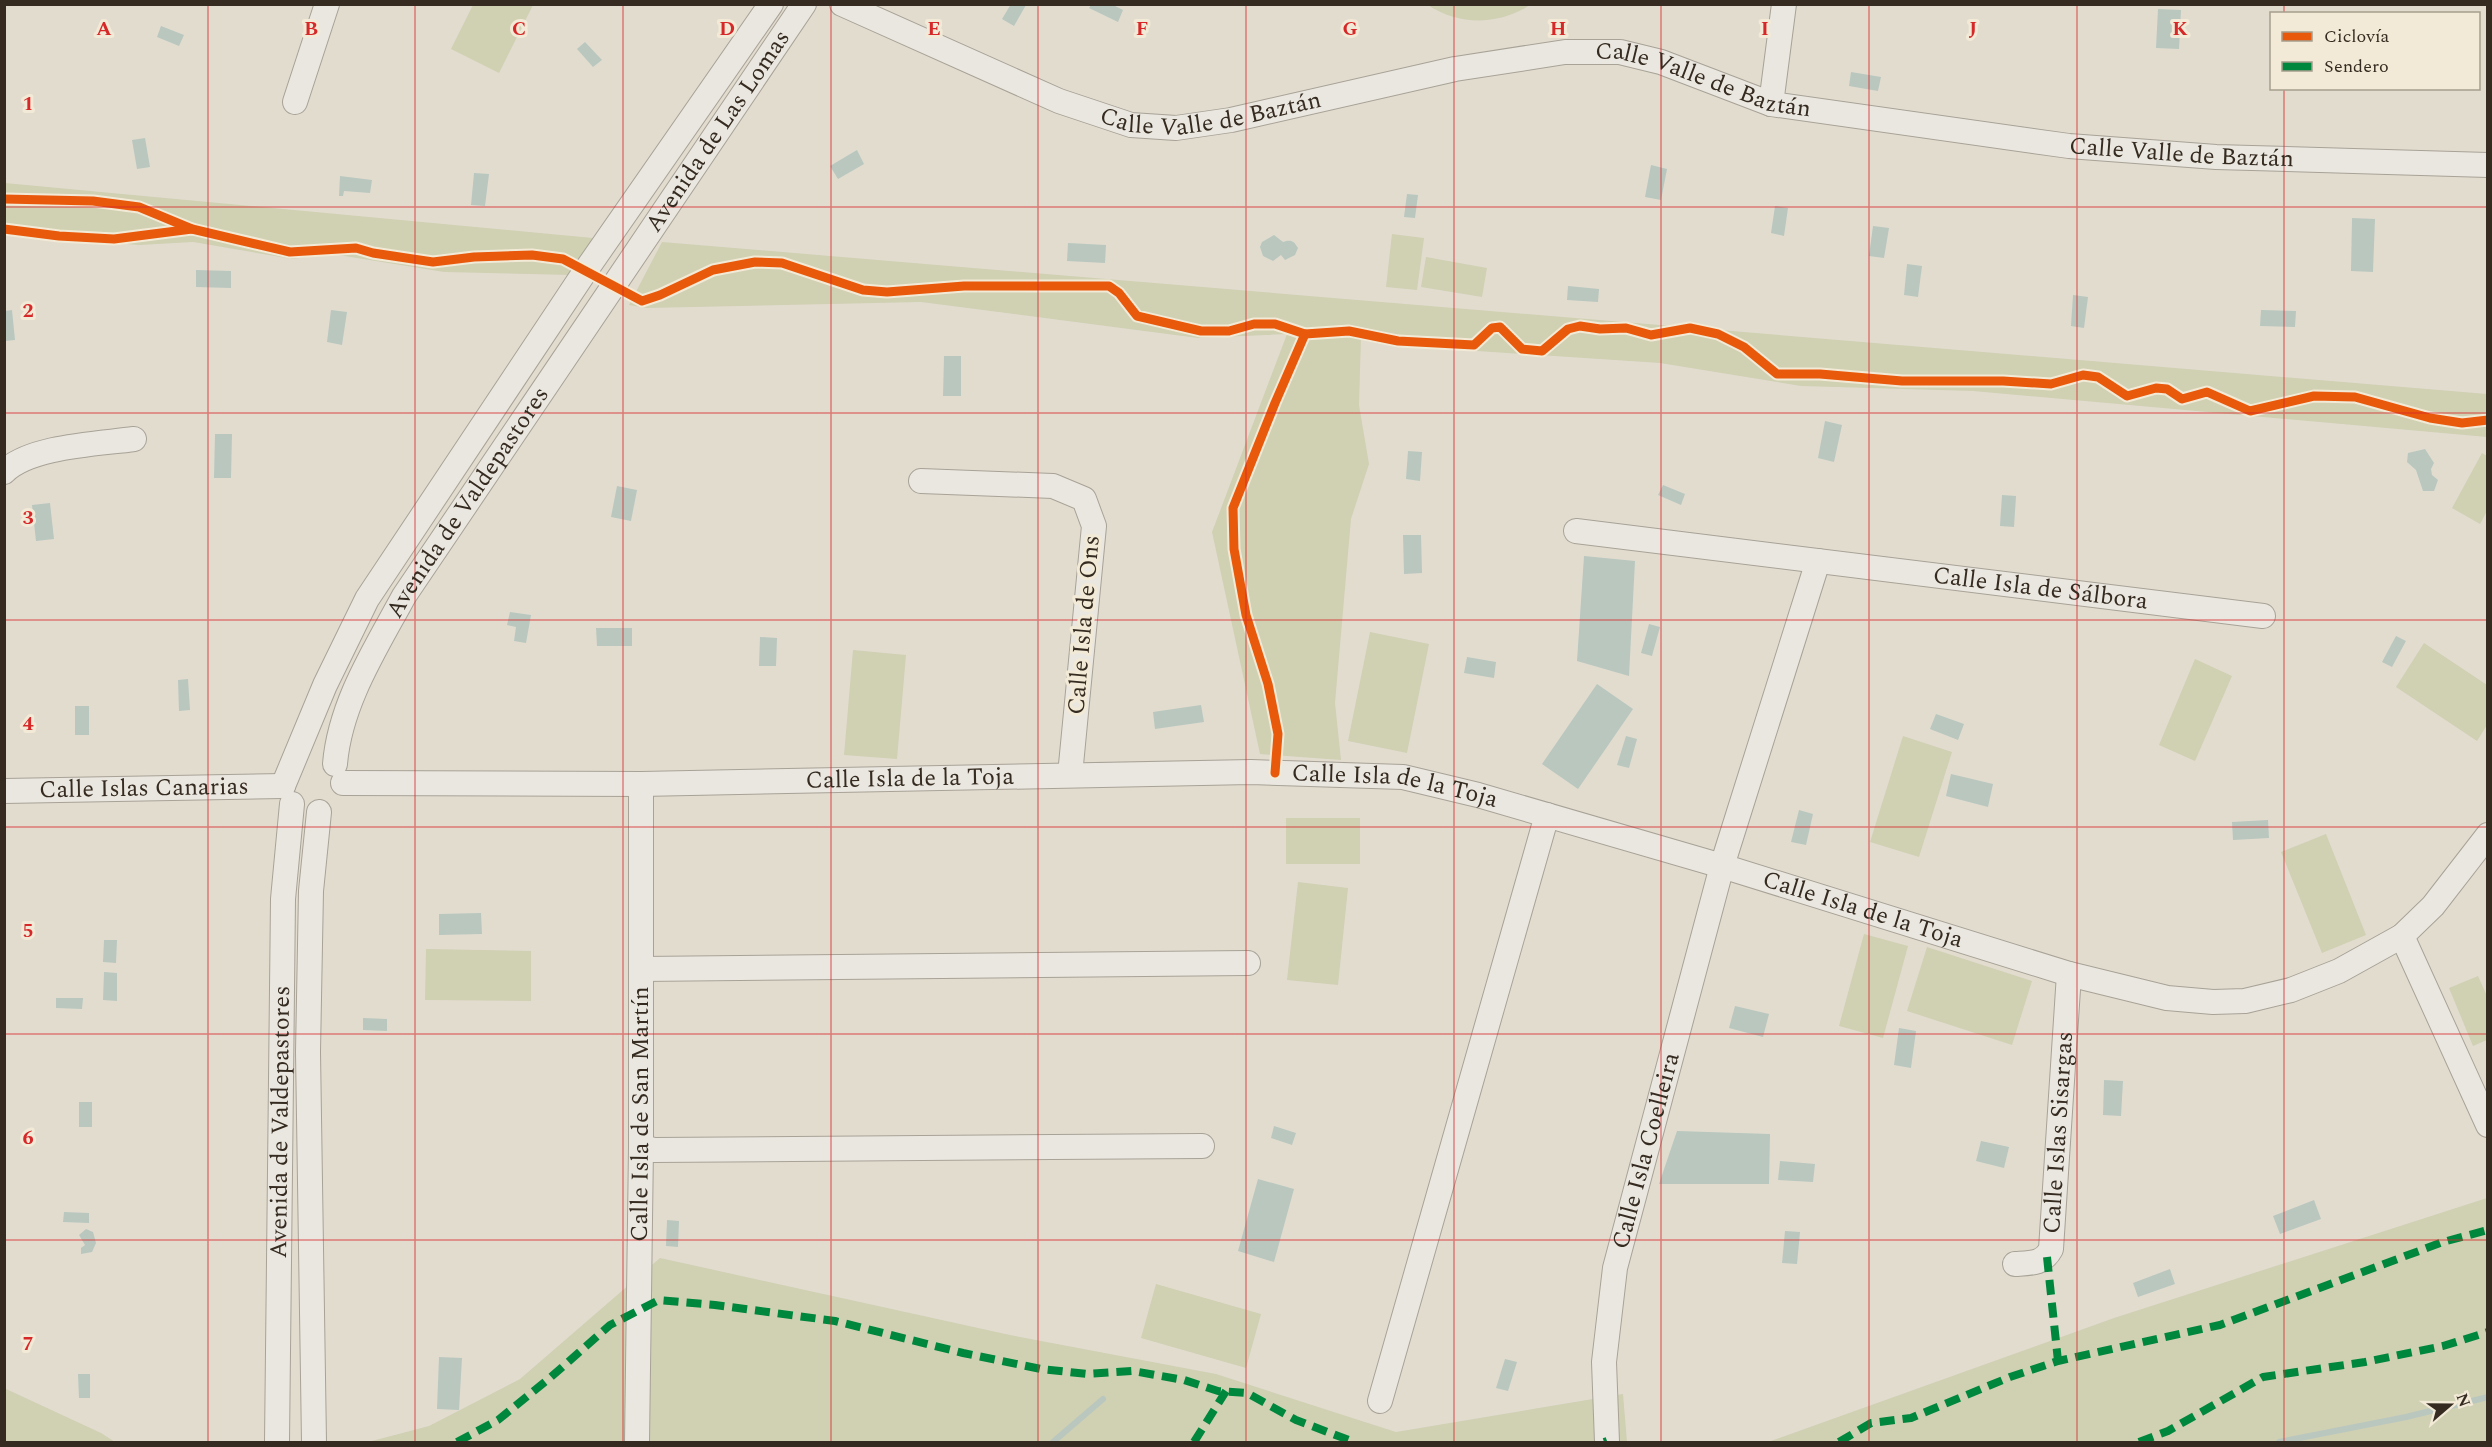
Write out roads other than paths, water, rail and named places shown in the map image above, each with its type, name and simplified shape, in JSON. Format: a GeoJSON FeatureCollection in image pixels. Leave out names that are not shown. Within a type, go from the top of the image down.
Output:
{"type":"FeatureCollection","features":[{"type":"Feature","properties":{"kind":"street"},"geometry":{"type":"LineString","coordinates":[[295,102],[327,4]]}},
{"type":"Feature","properties":{"kind":"street","name":"Avenida de Las Lomas"},"geometry":{"type":"LineString","coordinates":[[586,270],[771,4]]}},
{"type":"Feature","properties":{"kind":"street","name":"Avenida de Las Lomas"},"geometry":{"type":"LineString","coordinates":[[632,259],[804,4]]}},
{"type":"Feature","properties":{"kind":"street","name":"Calle Valle de Baztán"},"geometry":{"type":"LineString","coordinates":[[842,4],[1059,101],[1131,124],[1176,128],[1231,120],[1455,69],[1565,52],[1620,52],[1661,62],[1771,104],[2069,146],[2216,157],[2487,165]]}},
{"type":"Feature","properties":{"kind":"street"},"geometry":{"type":"LineString","coordinates":[[1771,104],[1784,4]]}},
{"type":"Feature","properties":{"kind":"street","name":"Avenida de Valdepastores"},"geometry":{"type":"LineString","coordinates":[[339,774],[337,743],[361,675],[404,596],[632,259]]}},
{"type":"Feature","properties":{"kind":"street","name":"Avenida de Valdepastores"},"geometry":{"type":"LineString","coordinates":[[277,1443],[283,899],[287,795],[296,758],[325,685],[367,599],[586,270]]}},
{"type":"Feature","properties":{"kind":"street"},"geometry":{"type":"LineString","coordinates":[[4,472],[13,464],[43,453],[134,439]]}},
{"type":"Feature","properties":{"kind":"street","name":"Calle Isla de Ons"},"geometry":{"type":"LineString","coordinates":[[921,481],[1053,486],[1084,499],[1094,526],[1070,775]]}},
{"type":"Feature","properties":{"kind":"street","name":"Calle Isla de Sálbora"},"geometry":{"type":"LineString","coordinates":[[1576,531],[2263,616]]}},
{"type":"Feature","properties":{"kind":"street"},"geometry":{"type":"LineString","coordinates":[[1722,866],[1818,561]]}},
{"type":"Feature","properties":{"kind":"street","name":"Calle Isla de la Toja"},"geometry":{"type":"LineString","coordinates":[[296,758],[317,753],[339,774],[641,784],[1251,772],[1403,777],[1478,795],[1722,866],[2069,974],[2167,998],[2213,1002],[2245,1001],[2290,990],[2339,971],[2402,936],[2433,906],[2487,835]]}},
{"type":"Feature","properties":{"kind":"street"},"geometry":{"type":"LineString","coordinates":[[319,812],[339,774]]}},
{"type":"Feature","properties":{"kind":"street","name":"Calle Isla de San Martín"},"geometry":{"type":"LineString","coordinates":[[637,1443],[641,1147],[641,784]]}},
{"type":"Feature","properties":{"kind":"street","name":"Calle Islas Canarias"},"geometry":{"type":"LineString","coordinates":[[4,791],[287,795],[319,812]]}},
{"type":"Feature","properties":{"kind":"street","name":"Avenida de Valdepastores"},"geometry":{"type":"LineString","coordinates":[[314,1443],[308,1052],[311,891],[319,812]]}},
{"type":"Feature","properties":{"kind":"street"},"geometry":{"type":"LineString","coordinates":[[1380,1401],[1547,815]]}},
{"type":"Feature","properties":{"kind":"street","name":"Calle Isla Coelleira"},"geometry":{"type":"LineString","coordinates":[[1607,1443],[1604,1362],[1615,1268],[1722,866]]}},
{"type":"Feature","properties":{"kind":"street"},"geometry":{"type":"LineString","coordinates":[[2402,936],[2487,1125]]}},
{"type":"Feature","properties":{"kind":"street"},"geometry":{"type":"LineString","coordinates":[[641,969],[1248,963]]}},
{"type":"Feature","properties":{"kind":"street","name":"Calle Islas Sisargas"},"geometry":{"type":"LineString","coordinates":[[2015,1264],[2040,1262],[2047,1257],[2051,1249],[2069,974]]}},
{"type":"Feature","properties":{"kind":"street"},"geometry":{"type":"LineString","coordinates":[[641,1147],[654,1150],[697,1150],[1202,1146]]}},
{"type":"Feature","properties":{"kind":"waterway"},"geometry":{"type":"LineString","coordinates":[[2279,1442],[2406,1417],[2488,1397]]}},
{"type":"Feature","properties":{"kind":"waterway"},"geometry":{"type":"LineString","coordinates":[[1053,1442],[1103,1399]]}}]}
